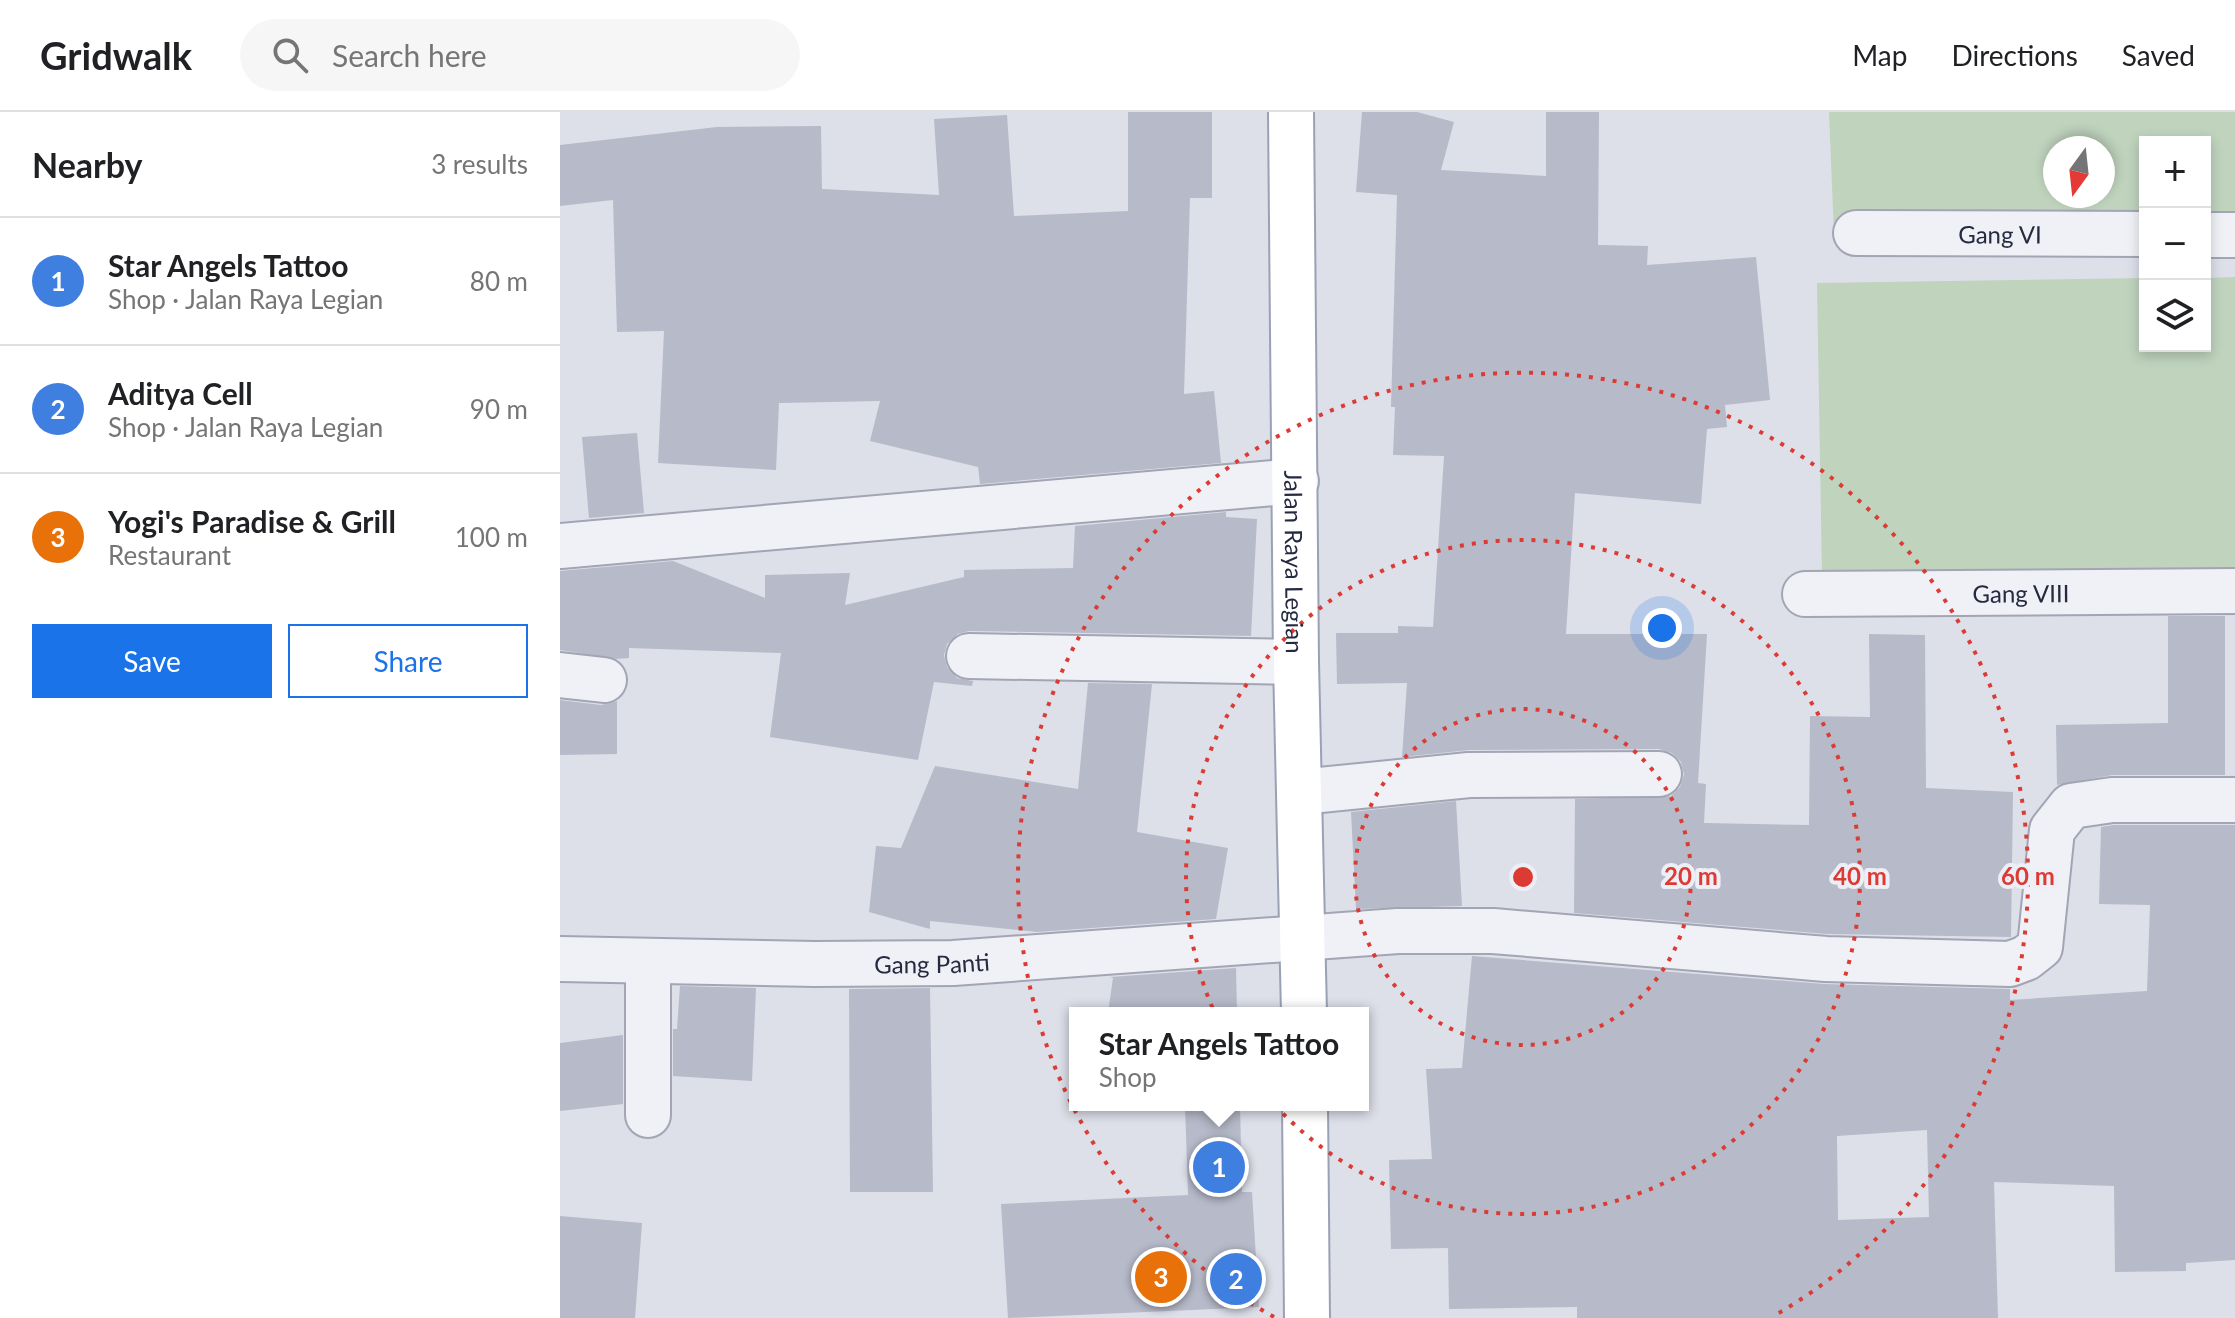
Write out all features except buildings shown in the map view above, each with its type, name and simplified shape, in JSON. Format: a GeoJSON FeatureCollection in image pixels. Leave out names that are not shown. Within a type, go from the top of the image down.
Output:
{"type":"FeatureCollection","features":[{"type":"Feature","properties":{"kind":"main road","name":"Jalan Raya Legian"},"geometry":{"type":"LineString","coordinates":[[1291,112],[1296,662],[1304,1007]]}},
{"type":"Feature","properties":{"kind":"main road"},"geometry":{"type":"LineString","coordinates":[[1305,1111],[1307,1318]]}},
{"type":"Feature","properties":{"kind":"street","name":"Gang VI"},"geometry":{"type":"LineString","coordinates":[[1856,233],[2139,234]]}},
{"type":"Feature","properties":{"kind":"street"},"geometry":{"type":"LineString","coordinates":[[2211,235],[2235,235]]}},
{"type":"Feature","properties":{"kind":"street"},"geometry":{"type":"LineString","coordinates":[[560,546],[1296,481]]}},
{"type":"Feature","properties":{"kind":"street","name":"Gang VIII"},"geometry":{"type":"LineString","coordinates":[[1805,594],[2235,591]]}},
{"type":"Feature","properties":{"kind":"street"},"geometry":{"type":"LineString","coordinates":[[969,656],[1296,662]]}},
{"type":"Feature","properties":{"kind":"street"},"geometry":{"type":"LineString","coordinates":[[560,675],[604,680]]}},
{"type":"Feature","properties":{"kind":"street"},"geometry":{"type":"LineString","coordinates":[[1300,792],[1469,775],[1659,774]]}},
{"type":"Feature","properties":{"kind":"street","name":"Gang Panti"},"geometry":{"type":"LineString","coordinates":[[560,959],[953,963],[1398,931],[1493,931],[1826,959],[2010,964],[2026,958],[2040,947],[2052,830],[2071,806],[2112,800],[2235,800]]}},
{"type":"Feature","properties":{"kind":"street"},"geometry":{"type":"LineString","coordinates":[[648,962],[648,1115]]}},
{"type":"Feature","properties":{"kind":"green space"},"geometry":{"type":"Polygon","coordinates":[[[1829,112],[2235,112],[2235,219],[2211,220],[2211,136],[2139,136],[2139,223],[1834,234],[1829,112]]]}},
{"type":"Feature","properties":{"kind":"green space"},"geometry":{"type":"Polygon","coordinates":[[[2235,277],[2235,570],[1822,575],[1817,283],[2139,278],[2139,352],[2211,352],[2211,278],[2235,277]]]}},
{"type":"Feature","properties":{"kind":"place","name":"Star Angels Tattoo"},"geometry":{"type":"Point","coordinates":[1219,1167]}},
{"type":"Feature","properties":{"kind":"place","name":"Yogi's Paradise & Grill"},"geometry":{"type":"Point","coordinates":[1161,1277]}},
{"type":"Feature","properties":{"kind":"place","name":"Aditya Cell"},"geometry":{"type":"Point","coordinates":[1236,1279]}}]}
